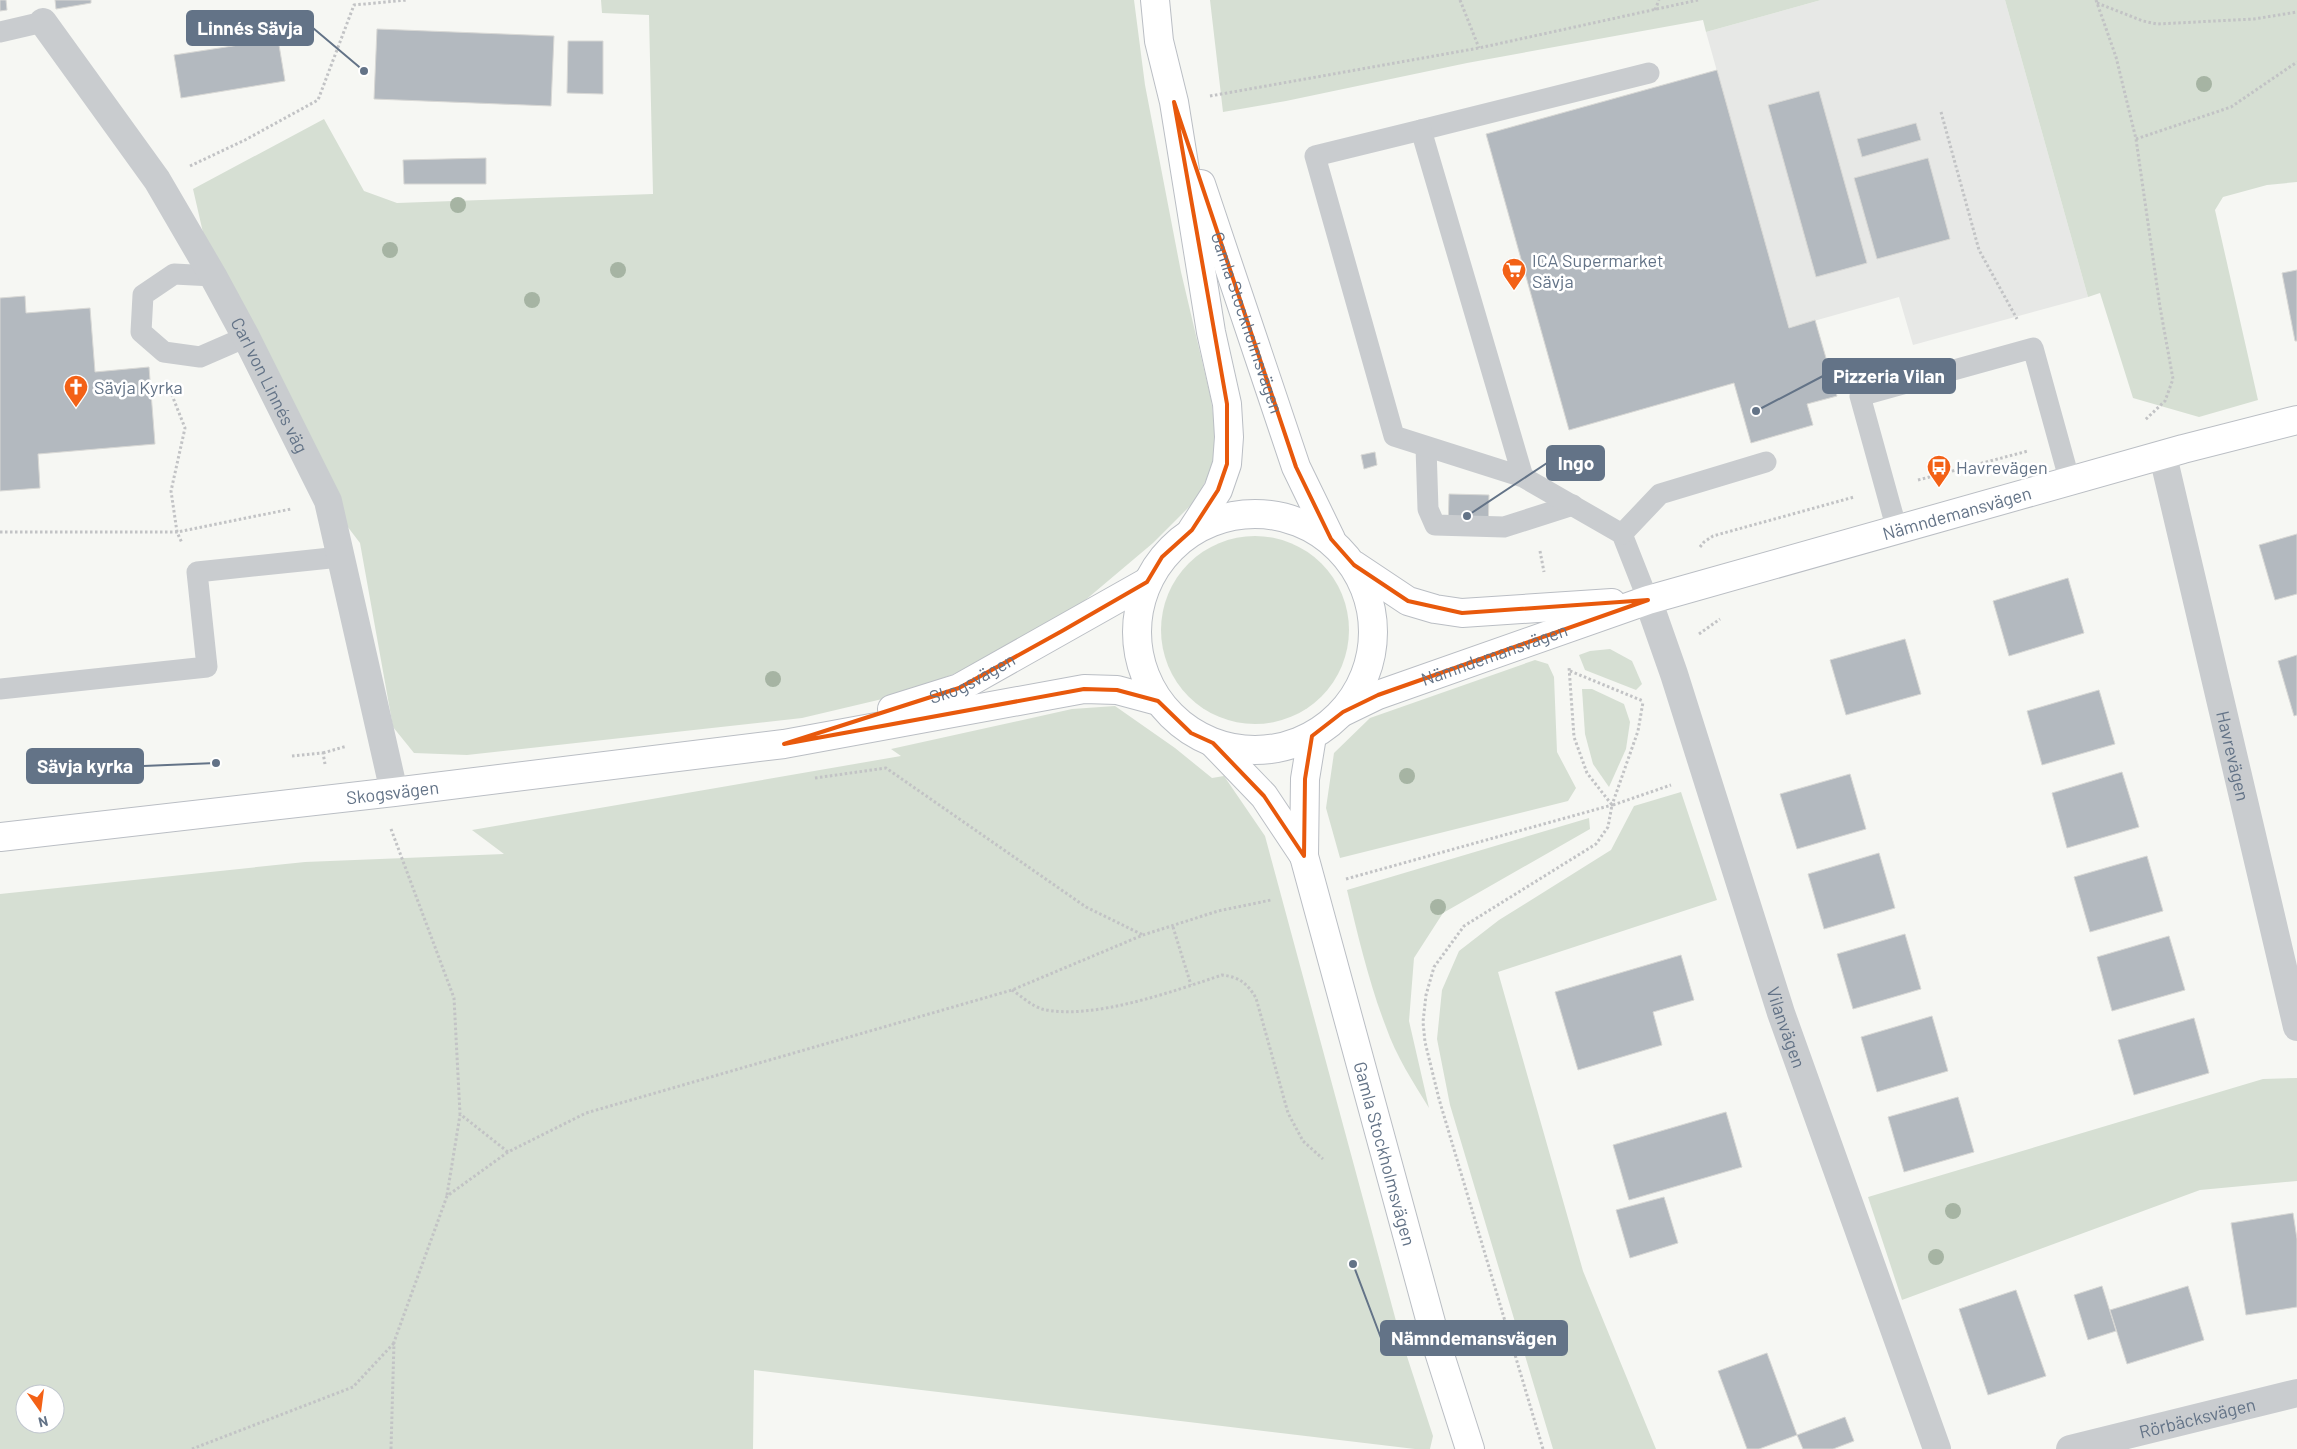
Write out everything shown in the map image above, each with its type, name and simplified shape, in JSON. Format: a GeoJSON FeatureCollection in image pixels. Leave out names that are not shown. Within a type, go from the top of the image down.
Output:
{"type":"FeatureCollection","features":[{"type":"Feature","properties":{"kind":"street","name":"Gamla Stockholmsvägen"},"geometry":{"type":"LineString","coordinates":[[1155,0],[1159,41],[1174,102],[1212,332],[1227,404],[1229,437],[1226,464],[1218,490],[1192,530]]}},
{"type":"Feature","properties":{"kind":"street","name":"Carl von Linnés väg"},"geometry":{"type":"LineString","coordinates":[[43,22],[157,180],[246,337],[328,501],[394,792]]}},
{"type":"Feature","properties":{"kind":"street","name":"Gamla Stockholmsvägen"},"geometry":{"type":"LineString","coordinates":[[1174,102],[1293,458],[1331,539]]}},
{"type":"Feature","properties":{"kind":"street","name":"Nämndemansvägen"},"geometry":{"type":"LineString","coordinates":[[1343,712],[1378,695],[1648,600],[2297,420]]}},
{"type":"Feature","properties":{"kind":"street","name":"Havrevägen"},"geometry":{"type":"LineString","coordinates":[[2163,456],[2297,1027]]}},
{"type":"Feature","properties":{"kind":"street"},"geometry":{"type":"LineString","coordinates":[[1247,513],[1291,518],[1331,539],[1354,565],[1372,607],[1373,647],[1362,684],[1343,712],[1312,736],[1277,749],[1213,744],[1191,733],[1158,701],[1142,672],[1135,637],[1146,582],[1162,557],[1192,530],[1247,513]]}},
{"type":"Feature","properties":{"kind":"street","name":"Nämndemansvägen"},"geometry":{"type":"LineString","coordinates":[[1354,565],[1408,601],[1435,609],[1462,613],[1648,600]]}},
{"type":"Feature","properties":{"kind":"street","name":"Skogsvägen"},"geometry":{"type":"LineString","coordinates":[[784,744],[959,688],[1146,582]]}},
{"type":"Feature","properties":{"kind":"street","name":"Vilanvägen"},"geometry":{"type":"LineString","coordinates":[[1648,600],[1706,773],[1781,1013],[1937,1449]]}},
{"type":"Feature","properties":{"kind":"street","name":"Skogsvägen"},"geometry":{"type":"LineString","coordinates":[[0,837],[394,792],[784,744],[1084,689],[1117,690],[1158,701]]}},
{"type":"Feature","properties":{"kind":"street","name":"Gamla Stockholmsvägen"},"geometry":{"type":"LineString","coordinates":[[1312,736],[1305,779],[1304,856],[1439,1352],[1470,1449]]}},
{"type":"Feature","properties":{"kind":"street","name":"Gamla Stockholmsvägen"},"geometry":{"type":"LineString","coordinates":[[1213,744],[1264,796],[1304,856]]}},
{"type":"Feature","properties":{"kind":"street","name":"Rörbäcksvägen"},"geometry":{"type":"LineString","coordinates":[[2070,1449],[2297,1393]]}},
{"type":"Feature","properties":{"kind":"lane"},"geometry":{"type":"LineString","coordinates":[[0,32],[43,22]]}},
{"type":"Feature","properties":{"kind":"lane"},"geometry":{"type":"LineString","coordinates":[[1648,600],[1622,534],[1524,477],[1394,436],[1315,156],[1649,73]]}},
{"type":"Feature","properties":{"kind":"lane"},"geometry":{"type":"LineString","coordinates":[[1421,130],[1524,477]]}},
{"type":"Feature","properties":{"kind":"lane"},"geometry":{"type":"LineString","coordinates":[[213,276],[174,274],[143,295],[141,332],[164,352],[200,357],[246,337]]}},
{"type":"Feature","properties":{"kind":"lane"},"geometry":{"type":"LineString","coordinates":[[1897,530],[1860,396],[2033,348],[2070,482]]}},
{"type":"Feature","properties":{"kind":"lane"},"geometry":{"type":"LineString","coordinates":[[1426,446],[1428,509],[1435,525],[1504,527],[1573,505]]}},
{"type":"Feature","properties":{"kind":"lane"},"geometry":{"type":"LineString","coordinates":[[1622,534],[1660,494],[1766,462]]}},
{"type":"Feature","properties":{"kind":"lane"},"geometry":{"type":"LineString","coordinates":[[0,689],[207,666],[197,572],[340,557]]}},
{"type":"Feature","properties":{"kind":"path"},"geometry":{"type":"LineString","coordinates":[[157,180],[245,140],[318,100],[354,5],[407,0]]}},
{"type":"Feature","properties":{"kind":"path"},"geometry":{"type":"LineString","coordinates":[[1460,0],[1479,48]]}},
{"type":"Feature","properties":{"kind":"path"},"geometry":{"type":"LineString","coordinates":[[1656,10],[1659,0]]}},
{"type":"Feature","properties":{"kind":"path"},"geometry":{"type":"LineString","coordinates":[[1174,102],[1479,48],[1698,0]]}},
{"type":"Feature","properties":{"kind":"path"},"geometry":{"type":"LineString","coordinates":[[2096,1],[2143,21],[2157,24],[2254,18],[2297,12]]}},
{"type":"Feature","properties":{"kind":"path"},"geometry":{"type":"LineString","coordinates":[[2096,1],[2116,58],[2136,139],[2160,307],[2173,380],[2165,401],[2147,420],[2138,422]]}},
{"type":"Feature","properties":{"kind":"path"},"geometry":{"type":"LineString","coordinates":[[2136,139],[2231,107],[2297,62]]}},
{"type":"Feature","properties":{"kind":"path"},"geometry":{"type":"LineString","coordinates":[[1940,112],[1979,250],[2033,348]]}},
{"type":"Feature","properties":{"kind":"path"},"geometry":{"type":"LineString","coordinates":[[164,352],[164,375],[185,428],[171,491],[177,532],[197,572]]}},
{"type":"Feature","properties":{"kind":"path"},"geometry":{"type":"LineString","coordinates":[[1543,1449],[1439,1099],[1425,1042],[1423,1022],[1434,966],[1464,926],[1596,844],[1608,827],[1612,806],[1638,731],[1643,701],[1691,657],[1698,635],[1695,554],[1704,542],[1713,536],[1885,488],[2059,444]]}},
{"type":"Feature","properties":{"kind":"path"},"geometry":{"type":"LineString","coordinates":[[0,532],[177,532],[328,501]]}},
{"type":"Feature","properties":{"kind":"path"},"geometry":{"type":"LineString","coordinates":[[1570,671],[1643,701]]}},
{"type":"Feature","properties":{"kind":"path"},"geometry":{"type":"LineString","coordinates":[[807,779],[886,768],[1086,907],[1143,935]]}},
{"type":"Feature","properties":{"kind":"path"},"geometry":{"type":"LineString","coordinates":[[1342,880],[1612,806],[1706,773]]}},
{"type":"Feature","properties":{"kind":"path"},"geometry":{"type":"LineString","coordinates":[[381,829],[401,826]]}},
{"type":"Feature","properties":{"kind":"path"},"geometry":{"type":"LineString","coordinates":[[391,828],[454,998],[460,1114],[447,1196],[394,1342],[391,1449]]}},
{"type":"Feature","properties":{"kind":"path"},"geometry":{"type":"LineString","coordinates":[[447,1196],[508,1152],[586,1113],[849,1035],[1012,990],[1143,935],[1173,927],[1218,911],[1271,900]]}},
{"type":"Feature","properties":{"kind":"path"},"geometry":{"type":"LineString","coordinates":[[1173,927],[1191,985]]}},
{"type":"Feature","properties":{"kind":"path"},"geometry":{"type":"LineString","coordinates":[[1012,990],[1040,1009],[1071,1012],[1110,1008],[1222,975],[1234,977],[1248,984],[1259,1005],[1288,1113],[1303,1141],[1322,1160]]}},
{"type":"Feature","properties":{"kind":"path"},"geometry":{"type":"LineString","coordinates":[[460,1114],[508,1152]]}},
{"type":"Feature","properties":{"kind":"path"},"geometry":{"type":"LineString","coordinates":[[192,1449],[353,1386],[394,1342]]}},
{"type":"Feature","properties":{"kind":"highlighted area"},"geometry":{"type":"Polygon","coordinates":[[[1174,102],[1296,467],[1331,539],[1354,565],[1408,601],[1462,613],[1648,600],[1378,695],[1343,712],[1312,736],[1305,779],[1304,856],[1264,796],[1213,743],[1191,733],[1158,701],[1117,690],[1084,689],[784,744],[959,688],[1147,582],[1162,557],[1192,530],[1218,490],[1227,464],[1227,404],[1174,102]]]}},
{"type":"Feature","properties":{"kind":"shaded area"},"geometry":{"type":"Polygon","coordinates":[[[601,0],[1134,0],[1145,85],[1181,272],[1211,399],[1216,436],[1212,468],[1196,500],[1153,543],[1070,613],[975,666],[895,696],[802,718],[467,755],[414,753],[393,727],[360,543],[328,501],[213,276],[193,189],[324,119],[364,191],[397,203],[653,194],[649,15],[602,13],[601,0]]]}},
{"type":"Feature","properties":{"kind":"shaded area"},"geometry":{"type":"Polygon","coordinates":[[[1210,0],[1821,0],[1706,32],[1703,20],[1467,63],[1286,101],[1223,112],[1210,0]]]}},
{"type":"Feature","properties":{"kind":"shaded area"},"geometry":{"type":"Polygon","coordinates":[[[1821,0],[2005,0],[2088,297],[1913,345],[1899,297],[1789,328],[1706,32],[1821,0]]]}},
{"type":"Feature","properties":{"kind":"shaded area"},"geometry":{"type":"Polygon","coordinates":[[[2005,0],[2297,0],[2297,182],[2267,185],[2223,197],[2215,210],[2258,400],[2199,417],[2133,398],[2100,293],[2088,297],[2005,0]]]}},
{"type":"Feature","properties":{"kind":"shaded area"},"geometry":{"type":"Polygon","coordinates":[[[1264,536],[1291,543],[1322,563],[1342,594],[1348,612],[1348,648],[1342,666],[1322,697],[1291,717],[1273,723],[1246,724],[1237,723],[1211,713],[1195,703],[1182,690],[1168,666],[1162,648],[1161,621],[1162,612],[1172,586],[1182,570],[1195,557],[1219,543],[1237,537],[1264,536]]]}},
{"type":"Feature","properties":{"kind":"shaded area"},"geometry":{"type":"Polygon","coordinates":[[[1610,649],[1632,661],[1642,684],[1636,690],[1585,670],[1579,655],[1590,651],[1610,649]]]}},
{"type":"Feature","properties":{"kind":"shaded area"},"geometry":{"type":"Polygon","coordinates":[[[1535,660],[1548,664],[1554,677],[1557,752],[1576,788],[1568,801],[1340,858],[1326,808],[1334,753],[1370,718],[1535,660]]]}},
{"type":"Feature","properties":{"kind":"shaded area"},"geometry":{"type":"Polygon","coordinates":[[[1582,689],[1592,689],[1624,704],[1630,722],[1626,749],[1609,787],[1593,764],[1585,734],[1582,689]]]}},
{"type":"Feature","properties":{"kind":"shaded area"},"geometry":{"type":"Polygon","coordinates":[[[1115,706],[1175,748],[1212,778],[1224,776],[1265,836],[1399,1332],[1433,1436],[1430,1449],[1415,1449],[754,1370],[753,1449],[0,1449],[0,894],[305,862],[504,854],[472,830],[901,756],[891,749],[1072,709],[1115,706]]]}},
{"type":"Feature","properties":{"kind":"shaded area"},"geometry":{"type":"Polygon","coordinates":[[[1681,792],[1717,900],[1498,972],[1583,1271],[1656,1449],[1553,1449],[1450,1105],[1437,1039],[1442,990],[1459,951],[1499,920],[1611,850],[1634,806],[1681,792]]]}},
{"type":"Feature","properties":{"kind":"shaded area"},"geometry":{"type":"Polygon","coordinates":[[[1589,818],[1590,829],[1443,913],[1414,958],[1409,1021],[1429,1108],[1411,1079],[1390,1038],[1369,976],[1347,890],[1589,818]]]}},
{"type":"Feature","properties":{"kind":"shaded area"},"geometry":{"type":"Polygon","coordinates":[[[2297,1078],[2297,1181],[2200,1190],[1902,1300],[1868,1197],[2263,1079],[2297,1078]]]}},
{"type":"Feature","properties":{"kind":"building"},"geometry":{"type":"Polygon","coordinates":[[[0,0],[6,0],[7,10],[0,11],[0,0]]]}},
{"type":"Feature","properties":{"kind":"building"},"geometry":{"type":"Polygon","coordinates":[[[55,0],[91,0],[91,3],[56,9],[55,0]]]}},
{"type":"Feature","properties":{"kind":"building"},"geometry":{"type":"Polygon","coordinates":[[[377,29],[554,36],[551,106],[374,99],[377,29]]]}},
{"type":"Feature","properties":{"kind":"building"},"geometry":{"type":"Polygon","coordinates":[[[278,39],[285,81],[181,98],[174,55],[278,39]]]}},
{"type":"Feature","properties":{"kind":"building"},"geometry":{"type":"Polygon","coordinates":[[[568,41],[603,41],[603,94],[567,93],[568,41]]]}},
{"type":"Feature","properties":{"kind":"building"},"geometry":{"type":"Polygon","coordinates":[[[1717,70],[1789,328],[1815,320],[1837,396],[1807,404],[1813,425],[1751,443],[1734,383],[1569,430],[1486,134],[1717,70]]]}},
{"type":"Feature","properties":{"kind":"building"},"geometry":{"type":"Polygon","coordinates":[[[1819,91],[1867,263],[1816,277],[1768,105],[1819,91]]]}},
{"type":"Feature","properties":{"kind":"building"},"geometry":{"type":"Polygon","coordinates":[[[1916,123],[1921,140],[1862,157],[1857,139],[1916,123]]]}},
{"type":"Feature","properties":{"kind":"building"},"geometry":{"type":"Polygon","coordinates":[[[486,158],[486,184],[404,184],[403,160],[486,158]]]}},
{"type":"Feature","properties":{"kind":"building"},"geometry":{"type":"Polygon","coordinates":[[[1928,158],[1950,239],[1877,259],[1854,178],[1928,158]]]}},
{"type":"Feature","properties":{"kind":"building"},"geometry":{"type":"Polygon","coordinates":[[[2297,270],[2297,341],[2295,341],[2282,273],[2297,270]]]}},
{"type":"Feature","properties":{"kind":"building","name":"Sävja Kyrka"},"geometry":{"type":"Polygon","coordinates":[[[25,296],[26,313],[90,308],[95,372],[149,367],[155,444],[38,454],[40,488],[0,491],[0,298],[25,296]]]}},
{"type":"Feature","properties":{"kind":"building"},"geometry":{"type":"Polygon","coordinates":[[[1375,452],[1377,465],[1364,469],[1361,455],[1375,452]]]}},
{"type":"Feature","properties":{"kind":"building"},"geometry":{"type":"Polygon","coordinates":[[[1449,494],[1489,495],[1488,535],[1448,534],[1449,494]]]}},
{"type":"Feature","properties":{"kind":"building"},"geometry":{"type":"Polygon","coordinates":[[[2297,534],[2297,594],[2275,600],[2259,545],[2297,534]]]}},
{"type":"Feature","properties":{"kind":"building"},"geometry":{"type":"Polygon","coordinates":[[[2068,578],[2084,633],[2009,656],[1993,601],[2068,578]]]}},
{"type":"Feature","properties":{"kind":"building"},"geometry":{"type":"Polygon","coordinates":[[[1905,639],[1921,694],[1846,715],[1830,660],[1905,639]]]}},
{"type":"Feature","properties":{"kind":"building"},"geometry":{"type":"Polygon","coordinates":[[[2297,655],[2297,715],[2294,716],[2278,661],[2297,655]]]}},
{"type":"Feature","properties":{"kind":"building"},"geometry":{"type":"Polygon","coordinates":[[[2099,690],[2115,744],[2042,765],[2027,711],[2099,690]]]}},
{"type":"Feature","properties":{"kind":"building"},"geometry":{"type":"Polygon","coordinates":[[[2122,772],[2139,827],[2067,848],[2052,793],[2122,772]]]}},
{"type":"Feature","properties":{"kind":"building"},"geometry":{"type":"Polygon","coordinates":[[[1850,774],[1866,829],[1797,849],[1780,794],[1850,774]]]}},
{"type":"Feature","properties":{"kind":"building"},"geometry":{"type":"Polygon","coordinates":[[[1879,853],[1895,908],[1824,929],[1808,874],[1879,853]]]}},
{"type":"Feature","properties":{"kind":"building"},"geometry":{"type":"Polygon","coordinates":[[[2147,856],[2163,911],[2090,932],[2074,877],[2147,856]]]}},
{"type":"Feature","properties":{"kind":"building"},"geometry":{"type":"Polygon","coordinates":[[[1905,934],[1921,989],[1853,1009],[1837,954],[1905,934]]]}},
{"type":"Feature","properties":{"kind":"building"},"geometry":{"type":"Polygon","coordinates":[[[2169,936],[2185,990],[2112,1011],[2097,957],[2169,936]]]}},
{"type":"Feature","properties":{"kind":"building"},"geometry":{"type":"Polygon","coordinates":[[[1681,955],[1694,1000],[1653,1012],[1662,1045],[1578,1070],[1555,992],[1681,955]]]}},
{"type":"Feature","properties":{"kind":"building"},"geometry":{"type":"Polygon","coordinates":[[[1932,1016],[1948,1071],[1877,1092],[1861,1037],[1932,1016]]]}},
{"type":"Feature","properties":{"kind":"building"},"geometry":{"type":"Polygon","coordinates":[[[2194,1018],[2209,1073],[2134,1095],[2118,1040],[2194,1018]]]}},
{"type":"Feature","properties":{"kind":"building"},"geometry":{"type":"Polygon","coordinates":[[[1958,1097],[1974,1152],[1904,1172],[1888,1117],[1958,1097]]]}},
{"type":"Feature","properties":{"kind":"building"},"geometry":{"type":"Polygon","coordinates":[[[1726,1112],[1742,1167],[1629,1200],[1613,1145],[1726,1112]]]}},
{"type":"Feature","properties":{"kind":"building"},"geometry":{"type":"Polygon","coordinates":[[[1664,1197],[1678,1243],[1630,1258],[1616,1210],[1664,1197]]]}},
{"type":"Feature","properties":{"kind":"building"},"geometry":{"type":"Polygon","coordinates":[[[2293,1213],[2297,1239],[2297,1307],[2246,1315],[2231,1223],[2293,1213]]]}},
{"type":"Feature","properties":{"kind":"building"},"geometry":{"type":"Polygon","coordinates":[[[2102,1286],[2116,1331],[2088,1340],[2074,1295],[2102,1286]]]}},
{"type":"Feature","properties":{"kind":"building"},"geometry":{"type":"Polygon","coordinates":[[[2188,1286],[2204,1340],[2127,1364],[2110,1310],[2188,1286]]]}},
{"type":"Feature","properties":{"kind":"building"},"geometry":{"type":"Polygon","coordinates":[[[2016,1290],[2046,1376],[1988,1395],[1959,1309],[2016,1290]]]}},
{"type":"Feature","properties":{"kind":"building"},"geometry":{"type":"Polygon","coordinates":[[[1767,1353],[1797,1435],[1759,1449],[1747,1449],[1718,1371],[1767,1353]]]}},
{"type":"Feature","properties":{"kind":"building"},"geometry":{"type":"Polygon","coordinates":[[[1845,1417],[1854,1441],[1833,1449],[1803,1449],[1797,1435],[1845,1417]]]}},
{"type":"Feature","properties":{"kind":"place","name":"Linnés Sävja"},"geometry":{"type":"Point","coordinates":[364,71]}},
{"type":"Feature","properties":{"kind":"place","name":"ICA Supermarket Sävja"},"geometry":{"type":"Point","coordinates":[1514,291]}},
{"type":"Feature","properties":{"kind":"place","name":"Sävja Kyrka"},"geometry":{"type":"Point","coordinates":[76,408]}},
{"type":"Feature","properties":{"kind":"place","name":"Pizzeria Vilan"},"geometry":{"type":"Point","coordinates":[1756,411]}},
{"type":"Feature","properties":{"kind":"place","name":"Havrevägen"},"geometry":{"type":"Point","coordinates":[1939,488]}},
{"type":"Feature","properties":{"kind":"place","name":"Ingo"},"geometry":{"type":"Point","coordinates":[1467,516]}},
{"type":"Feature","properties":{"kind":"place","name":"Sävja kyrka"},"geometry":{"type":"Point","coordinates":[216,763]}},
{"type":"Feature","properties":{"kind":"place","name":"Nämndemansvägen"},"geometry":{"type":"Point","coordinates":[1353,1264]}}]}
